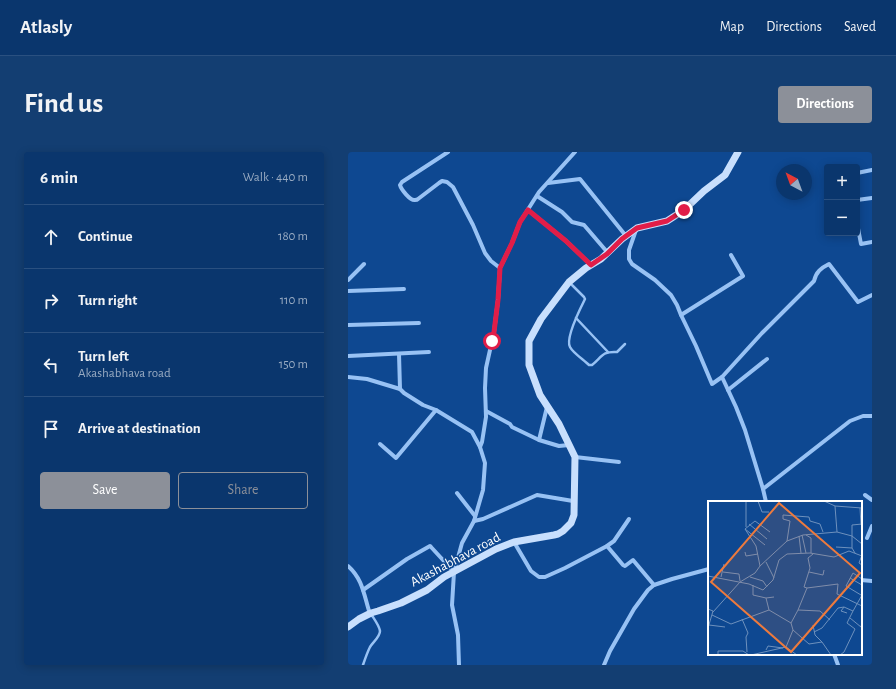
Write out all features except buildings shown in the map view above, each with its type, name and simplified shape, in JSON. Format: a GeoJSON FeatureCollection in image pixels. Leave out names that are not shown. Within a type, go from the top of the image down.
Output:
{"type":"FeatureCollection","features":[{"type":"Feature","properties":{"kind":"street"},"geometry":{"type":"LineString","coordinates":[[448,152],[402,182],[400,185],[401,188],[412,200],[415,200],[442,181],[453,187],[485,252],[491,261],[500,268]]}},
{"type":"Feature","properties":{"kind":"street"},"geometry":{"type":"LineString","coordinates":[[480,447],[486,417],[486,368],[494,332],[500,268],[520,222],[537,196],[575,152]]}},
{"type":"Feature","properties":{"kind":"street","name":"Akashabhava road"},"geometry":{"type":"LineString","coordinates":[[348,627],[359,619],[401,603],[427,590],[454,572],[496,549],[514,542],[554,535],[563,531],[571,523],[574,515],[573,501],[575,457],[559,424],[540,395],[529,365],[529,341],[541,319],[569,282],[608,253],[637,228],[667,221],[684,210],[704,191],[725,175],[738,152]]}},
{"type":"Feature","properties":{"kind":"street"},"geometry":{"type":"LineString","coordinates":[[860,172],[872,170]]}},
{"type":"Feature","properties":{"kind":"street"},"geometry":{"type":"LineString","coordinates":[[548,183],[580,179],[626,236]]}},
{"type":"Feature","properties":{"kind":"street"},"geometry":{"type":"LineString","coordinates":[[537,196],[562,212],[572,222],[584,225],[608,253]]}},
{"type":"Feature","properties":{"kind":"street"},"geometry":{"type":"LineString","coordinates":[[860,200],[872,198]]}},
{"type":"Feature","properties":{"kind":"street"},"geometry":{"type":"LineString","coordinates":[[528,210],[566,241],[591,265]]}},
{"type":"Feature","properties":{"kind":"street"},"geometry":{"type":"LineString","coordinates":[[637,228],[629,250],[629,259],[632,264],[655,280],[671,295],[678,305],[712,384],[722,378],[762,333],[814,281],[815,275],[825,266],[829,264],[858,302],[872,295]]}},
{"type":"Feature","properties":{"kind":"street"},"geometry":{"type":"LineString","coordinates":[[859,236],[861,244],[872,242]]}},
{"type":"Feature","properties":{"kind":"street"},"geometry":{"type":"LineString","coordinates":[[681,315],[743,276],[731,255]]}},
{"type":"Feature","properties":{"kind":"street"},"geometry":{"type":"LineString","coordinates":[[348,280],[364,264]]}},
{"type":"Feature","properties":{"kind":"street"},"geometry":{"type":"LineString","coordinates":[[348,291],[404,289]]}},
{"type":"Feature","properties":{"kind":"street"},"geometry":{"type":"LineString","coordinates":[[348,326],[420,323]]}},
{"type":"Feature","properties":{"kind":"street"},"geometry":{"type":"LineString","coordinates":[[348,356],[429,352]]}},
{"type":"Feature","properties":{"kind":"street"},"geometry":{"type":"LineString","coordinates":[[398,354],[400,389]]}},
{"type":"Feature","properties":{"kind":"street"},"geometry":{"type":"LineString","coordinates":[[728,390],[767,359]]}},
{"type":"Feature","properties":{"kind":"street"},"geometry":{"type":"LineString","coordinates":[[348,377],[367,379],[400,389],[423,405],[436,410],[472,432],[480,447],[485,464],[483,490],[474,519],[462,543],[454,572],[452,605],[458,635],[459,665]]}},
{"type":"Feature","properties":{"kind":"street"},"geometry":{"type":"LineString","coordinates":[[722,378],[745,430],[766,501]]}},
{"type":"Feature","properties":{"kind":"street"},"geometry":{"type":"LineString","coordinates":[[539,440],[548,407]]}},
{"type":"Feature","properties":{"kind":"street"},"geometry":{"type":"LineString","coordinates":[[380,444],[396,458],[436,410]]}},
{"type":"Feature","properties":{"kind":"street"},"geometry":{"type":"LineString","coordinates":[[486,411],[510,424],[512,427],[539,440],[560,446],[569,445]]}},
{"type":"Feature","properties":{"kind":"street"},"geometry":{"type":"LineString","coordinates":[[763,489],[847,424],[863,416],[872,416]]}},
{"type":"Feature","properties":{"kind":"street"},"geometry":{"type":"LineString","coordinates":[[575,457],[619,462]]}},
{"type":"Feature","properties":{"kind":"street"},"geometry":{"type":"LineString","coordinates":[[457,493],[474,519]]}},
{"type":"Feature","properties":{"kind":"street"},"geometry":{"type":"LineString","coordinates":[[474,519],[483,519],[537,495],[573,501]]}},
{"type":"Feature","properties":{"kind":"street"},"geometry":{"type":"LineString","coordinates":[[865,495],[872,500]]}},
{"type":"Feature","properties":{"kind":"street"},"geometry":{"type":"LineString","coordinates":[[514,542],[531,571],[539,577],[545,577],[607,546],[614,541],[629,519]]}},
{"type":"Feature","properties":{"kind":"street"},"geometry":{"type":"LineString","coordinates":[[867,538],[872,526]]}},
{"type":"Feature","properties":{"kind":"street"},"geometry":{"type":"LineString","coordinates":[[363,590],[430,546],[454,572]]}},
{"type":"Feature","properties":{"kind":"street"},"geometry":{"type":"LineString","coordinates":[[607,546],[625,566],[633,560],[654,585]]}},
{"type":"Feature","properties":{"kind":"street"},"geometry":{"type":"LineString","coordinates":[[348,566],[357,575],[370,614]]}},
{"type":"Feature","properties":{"kind":"street"},"geometry":{"type":"LineString","coordinates":[[604,665],[610,651],[634,608],[648,590],[654,585],[708,569]]}},
{"type":"Feature","properties":{"kind":"street"},"geometry":{"type":"LineString","coordinates":[[862,580],[872,581]]}},
{"type":"Feature","properties":{"kind":"street"},"geometry":{"type":"LineString","coordinates":[[834,655],[838,665]]}},
{"type":"Feature","properties":{"kind":"lane"},"geometry":{"type":"LineString","coordinates":[[569,282],[585,299],[574,323],[569,342],[569,346],[572,350],[589,365],[592,365],[605,353],[617,352],[625,344]]}},
{"type":"Feature","properties":{"kind":"lane"},"geometry":{"type":"LineString","coordinates":[[576,318],[608,352]]}},
{"type":"Feature","properties":{"kind":"lane"},"geometry":{"type":"LineString","coordinates":[[363,665],[371,645],[376,641],[380,633],[379,628],[370,614]]}},
{"type":"Feature","properties":{"kind":"route"},"geometry":{"type":"LineString","coordinates":[[492,341],[498,300],[500,268],[520,222],[528,210],[566,241],[591,265],[601,259],[622,239],[637,228],[667,221],[684,210]]}}]}
